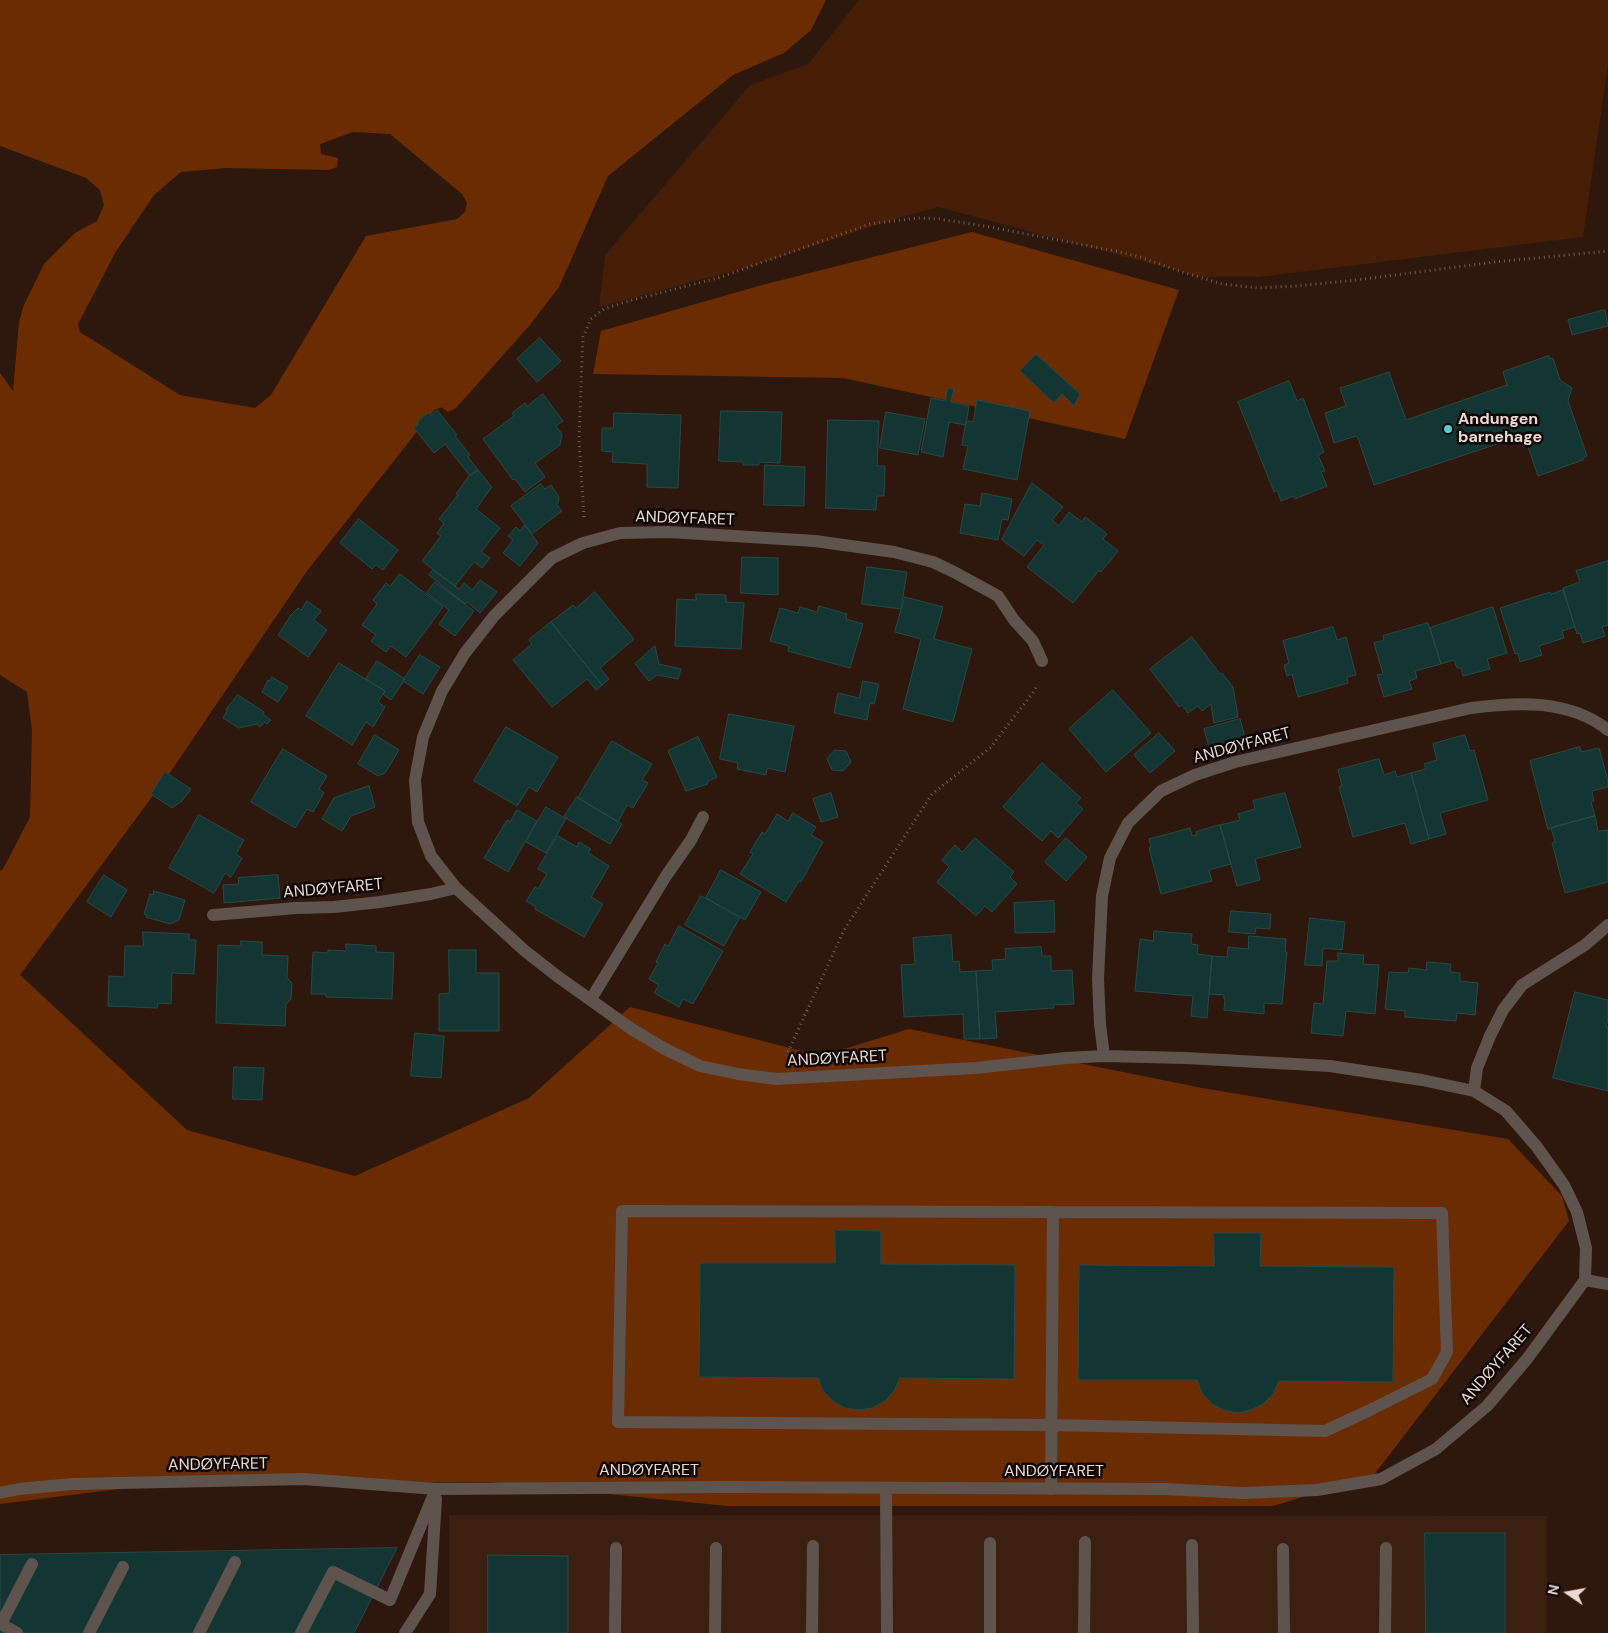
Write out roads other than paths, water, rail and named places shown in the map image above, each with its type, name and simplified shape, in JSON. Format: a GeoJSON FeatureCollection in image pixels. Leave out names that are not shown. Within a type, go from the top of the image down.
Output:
{"type":"FeatureCollection","features":[{"type":"Feature","properties":{"kind":"street","name":"ANDØYFARET"},"geometry":{"type":"LineString","coordinates":[[0,1493],[19,1489],[73,1484],[304,1479],[436,1489],[727,1487],[1165,1489],[1243,1493],[1317,1490],[1381,1478],[1436,1450],[1487,1406],[1527,1359],[1585,1280],[1586,1248],[1577,1212],[1564,1185],[1537,1147],[1506,1111],[1474,1091],[1422,1080],[1330,1066],[1186,1058],[1104,1056],[936,1071],[776,1079],[700,1066],[665,1049],[630,1028],[525,951],[456,888],[432,856],[418,822],[415,780],[423,737],[442,691],[465,653],[494,616],[552,558],[583,543],[620,533],[669,532],[816,541],[894,552],[932,562],[998,596],[1014,620],[1033,641],[1042,661]]}},
{"type":"Feature","properties":{"kind":"street","name":"ANDØYFARET"},"geometry":{"type":"LineString","coordinates":[[1104,1056],[1100,1024],[1098,979],[1102,896],[1110,858],[1128,823],[1161,791],[1195,775],[1235,762],[1471,708],[1507,703],[1539,704],[1576,712],[1608,730]]}},
{"type":"Feature","properties":{"kind":"street"},"geometry":{"type":"LineString","coordinates":[[590,999],[666,876],[691,840],[703,817]]}},
{"type":"Feature","properties":{"kind":"street","name":"ANDØYFARET"},"geometry":{"type":"LineString","coordinates":[[213,915],[343,906],[431,894],[456,888]]}},
{"type":"Feature","properties":{"kind":"street"},"geometry":{"type":"LineString","coordinates":[[1474,1091],[1477,1068],[1490,1036],[1502,1010],[1522,985],[1585,945],[1608,925]]}},
{"type":"Feature","properties":{"kind":"street"},"geometry":{"type":"LineString","coordinates":[[622,1211],[1053,1212],[1442,1213],[1447,1352],[1432,1378],[1368,1411],[1325,1430],[1052,1425],[618,1422],[622,1211]]}},
{"type":"Feature","properties":{"kind":"street"},"geometry":{"type":"LineString","coordinates":[[1051,1489],[1053,1212]]}},
{"type":"Feature","properties":{"kind":"street"},"geometry":{"type":"LineString","coordinates":[[1585,1280],[1608,1284]]}},
{"type":"Feature","properties":{"kind":"street"},"geometry":{"type":"LineString","coordinates":[[301,1633],[333,1572],[390,1600],[436,1489]]}},
{"type":"Feature","properties":{"kind":"street"},"geometry":{"type":"LineString","coordinates":[[405,1633],[430,1594],[436,1489]]}},
{"type":"Feature","properties":{"kind":"street"},"geometry":{"type":"LineString","coordinates":[[886,1489],[888,1633]]}},
{"type":"Feature","properties":{"kind":"street"},"geometry":{"type":"LineString","coordinates":[[990,1542],[990,1633]]}},
{"type":"Feature","properties":{"kind":"street"},"geometry":{"type":"LineString","coordinates":[[1084,1633],[1085,1542]]}},
{"type":"Feature","properties":{"kind":"street"},"geometry":{"type":"LineString","coordinates":[[1192,1544],[1193,1633]]}},
{"type":"Feature","properties":{"kind":"street"},"geometry":{"type":"LineString","coordinates":[[812,1633],[813,1546]]}},
{"type":"Feature","properties":{"kind":"street"},"geometry":{"type":"LineString","coordinates":[[615,1633],[616,1548]]}},
{"type":"Feature","properties":{"kind":"street"},"geometry":{"type":"LineString","coordinates":[[715,1633],[716,1548]]}},
{"type":"Feature","properties":{"kind":"street"},"geometry":{"type":"LineString","coordinates":[[1386,1548],[1386,1633]]}},
{"type":"Feature","properties":{"kind":"street"},"geometry":{"type":"LineString","coordinates":[[1283,1550],[1284,1633]]}},
{"type":"Feature","properties":{"kind":"street"},"geometry":{"type":"LineString","coordinates":[[199,1633],[235,1562]]}},
{"type":"Feature","properties":{"kind":"street"},"geometry":{"type":"LineString","coordinates":[[17,1633],[0,1624],[32,1564]]}},
{"type":"Feature","properties":{"kind":"street"},"geometry":{"type":"LineString","coordinates":[[89,1633],[123,1567]]}},
{"type":"Feature","properties":{"kind":"place","name":"Andungen barnehage"},"geometry":{"type":"Point","coordinates":[1448,429]}}]}
